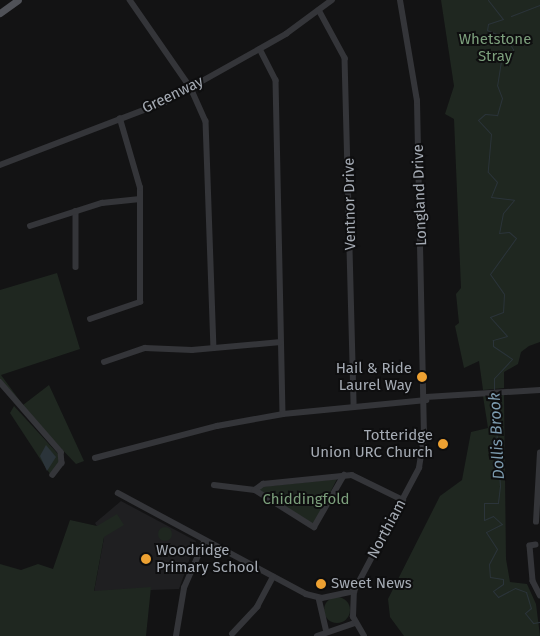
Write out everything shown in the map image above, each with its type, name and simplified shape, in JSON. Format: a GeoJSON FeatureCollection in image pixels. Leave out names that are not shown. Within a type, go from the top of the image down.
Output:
{"type":"FeatureCollection","features":[{"type":"Feature","properties":{"kind":"main road"},"geometry":{"type":"LineString","coordinates":[[0,14],[18,0]]}},
{"type":"Feature","properties":{"kind":"street"},"geometry":{"type":"LineString","coordinates":[[130,0],[191,88],[207,130],[214,347]]}},
{"type":"Feature","properties":{"kind":"street","name":"Greenway"},"geometry":{"type":"LineString","coordinates":[[0,165],[120,119],[191,88],[260,49],[332,0]]}},
{"type":"Feature","properties":{"kind":"street","name":"Longland Drive"},"geometry":{"type":"LineString","coordinates":[[400,0],[417,87],[426,397]]}},
{"type":"Feature","properties":{"kind":"street","name":"Ventnor Drive"},"geometry":{"type":"LineString","coordinates":[[319,10],[345,58],[354,406]]}},
{"type":"Feature","properties":{"kind":"street"},"geometry":{"type":"LineString","coordinates":[[260,49],[276,80],[283,414]]}},
{"type":"Feature","properties":{"kind":"street"},"geometry":{"type":"LineString","coordinates":[[90,318],[140,302],[140,199],[138,170],[120,119]]}},
{"type":"Feature","properties":{"kind":"street"},"geometry":{"type":"LineString","coordinates":[[30,226],[76,211],[140,199]]}},
{"type":"Feature","properties":{"kind":"street"},"geometry":{"type":"LineString","coordinates":[[76,211],[76,267]]}},
{"type":"Feature","properties":{"kind":"street"},"geometry":{"type":"LineString","coordinates":[[104,362],[145,348],[214,347],[281,342]]}},
{"type":"Feature","properties":{"kind":"street"},"geometry":{"type":"LineString","coordinates":[[0,382],[61,452],[62,463],[53,475]]}},
{"type":"Feature","properties":{"kind":"street"},"geometry":{"type":"LineString","coordinates":[[95,458],[216,426],[283,414],[426,397],[499,391],[540,390]]}},
{"type":"Feature","properties":{"kind":"street","name":"Northiam"},"geometry":{"type":"LineString","coordinates":[[355,623],[354,591],[422,459],[426,397]]}},
{"type":"Feature","properties":{"kind":"street"},"geometry":{"type":"LineString","coordinates":[[536,522],[540,453]]}},
{"type":"Feature","properties":{"kind":"street"},"geometry":{"type":"LineString","coordinates":[[255,490],[263,484],[344,475],[360,476],[402,500]]}},
{"type":"Feature","properties":{"kind":"street"},"geometry":{"type":"LineString","coordinates":[[214,486],[255,490],[264,500],[314,527],[344,475]]}},
{"type":"Feature","properties":{"kind":"street"},"geometry":{"type":"LineString","coordinates":[[118,494],[204,542],[319,598],[354,591]]}},
{"type":"Feature","properties":{"kind":"street"},"geometry":{"type":"LineString","coordinates":[[176,636],[184,588],[204,542]]}},
{"type":"Feature","properties":{"kind":"street"},"geometry":{"type":"LineString","coordinates":[[536,545],[530,546],[533,582],[540,596]]}},
{"type":"Feature","properties":{"kind":"street"},"geometry":{"type":"LineString","coordinates":[[232,634],[256,607],[273,576]]}},
{"type":"Feature","properties":{"kind":"street"},"geometry":{"type":"LineString","coordinates":[[319,598],[326,629]]}},
{"type":"Feature","properties":{"kind":"street"},"geometry":{"type":"LineString","coordinates":[[317,636],[326,629],[355,623],[364,636]]}},
{"type":"Feature","properties":{"kind":"shaded area"},"geometry":{"type":"Polygon","coordinates":[[[46,445],[56,457],[47,471],[40,456],[46,445]]]}},
{"type":"Feature","properties":{"kind":"shaded area","name":"Woodridge Primary School"},"geometry":{"type":"Polygon","coordinates":[[[121,501],[196,541],[179,589],[94,592],[104,538],[95,523],[121,501]]]}},
{"type":"Feature","properties":{"kind":"green space","name":"Whetstone Stray"},"geometry":{"type":"Polygon","coordinates":[[[441,0],[540,0],[540,342],[529,346],[521,352],[518,364],[504,372],[504,388],[483,390],[479,361],[464,368],[455,326],[459,323],[456,294],[461,288],[454,119],[445,114],[454,86],[441,0]]]}},
{"type":"Feature","properties":{"kind":"green space"},"geometry":{"type":"Polygon","coordinates":[[[57,273],[80,349],[1,375],[23,405],[49,385],[84,461],[76,464],[10,395],[0,379],[0,290],[57,273]]]}},
{"type":"Feature","properties":{"kind":"green space"},"geometry":{"type":"Polygon","coordinates":[[[504,395],[506,559],[510,582],[527,584],[536,604],[540,636],[404,636],[390,617],[388,599],[440,496],[462,480],[471,432],[488,428],[483,396],[504,395]]]}},
{"type":"Feature","properties":{"kind":"green space"},"geometry":{"type":"Polygon","coordinates":[[[14,406],[59,455],[60,463],[50,474],[10,413],[14,406]]]}},
{"type":"Feature","properties":{"kind":"green space","name":"Chiddingfold"},"geometry":{"type":"Polygon","coordinates":[[[337,479],[314,524],[258,491],[260,487],[337,479]]]}},
{"type":"Feature","properties":{"kind":"green space"},"geometry":{"type":"Polygon","coordinates":[[[117,514],[124,525],[104,537],[94,591],[151,587],[146,636],[0,636],[0,564],[21,570],[38,564],[53,569],[70,520],[97,526],[117,514]]]}},
{"type":"Feature","properties":{"kind":"green space"},"geometry":{"type":"Polygon","coordinates":[[[162,527],[168,527],[172,534],[168,541],[162,541],[158,537],[158,531],[162,527]]]}},
{"type":"Feature","properties":{"kind":"green space"},"geometry":{"type":"Polygon","coordinates":[[[337,597],[346,601],[350,610],[346,619],[337,623],[328,619],[324,610],[328,601],[337,597]]]}},
{"type":"Feature","properties":{"kind":"waterway","name":"Dollis Brook"},"geometry":{"type":"LineString","coordinates":[[488,0],[503,19],[488,24],[487,30],[506,38],[513,49],[512,57],[501,61],[497,85],[502,98],[497,115],[485,114],[478,120],[491,134],[488,172],[497,182],[491,197],[514,200],[503,213],[499,233],[509,232],[516,238],[490,274],[504,294],[503,312],[490,317],[507,336],[493,340],[493,346],[512,359],[494,378],[494,389]]}},
{"type":"Feature","properties":{"kind":"waterway"},"geometry":{"type":"LineString","coordinates":[[511,16],[540,5]]}},
{"type":"Feature","properties":{"kind":"waterway","name":"Dollis Brook"},"geometry":{"type":"LineString","coordinates":[[494,396],[500,486],[498,503],[484,503],[484,520],[493,516],[502,524],[486,532],[497,549],[489,564],[490,577],[503,579],[503,584],[493,591],[498,597],[515,588],[526,592],[531,608],[525,613],[533,623],[540,622]]}},
{"type":"Feature","properties":{"kind":"place","name":"Hail & Ride Laurel Way"},"geometry":{"type":"Point","coordinates":[422,377]}},
{"type":"Feature","properties":{"kind":"place","name":"Totteridge Union URC Church"},"geometry":{"type":"Point","coordinates":[443,444]}},
{"type":"Feature","properties":{"kind":"place","name":"Woodridge Primary School"},"geometry":{"type":"Point","coordinates":[146,559]}},
{"type":"Feature","properties":{"kind":"place","name":"Sweet News"},"geometry":{"type":"Point","coordinates":[321,584]}}]}
